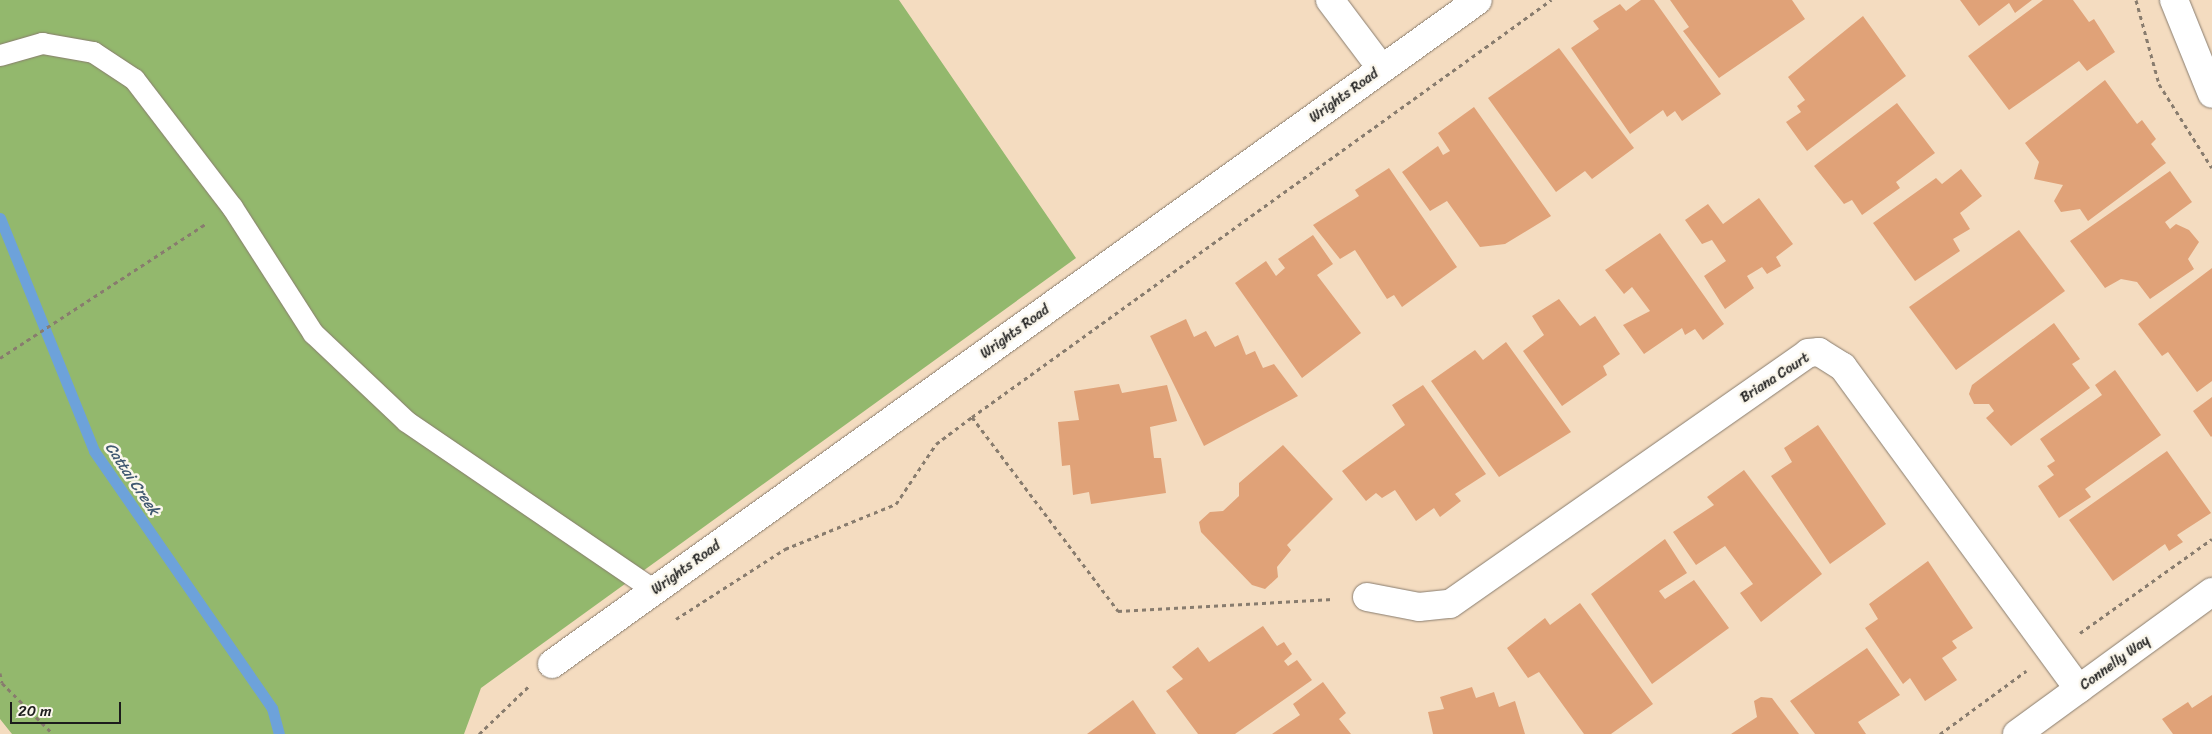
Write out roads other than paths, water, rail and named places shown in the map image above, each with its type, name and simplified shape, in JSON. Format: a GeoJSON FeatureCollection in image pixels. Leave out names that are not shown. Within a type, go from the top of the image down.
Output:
{"type":"FeatureCollection","features":[{"type":"Feature","properties":{"kind":"street"},"geometry":{"type":"LineString","coordinates":[[1330,0],[1382,69]]}},
{"type":"Feature","properties":{"kind":"street","name":"Wrights Road"},"geometry":{"type":"LineString","coordinates":[[552,664],[1478,0]]}},
{"type":"Feature","properties":{"kind":"street"},"geometry":{"type":"LineString","coordinates":[[2174,0],[2212,94]]}},
{"type":"Feature","properties":{"kind":"street","name":"Briana Court"},"geometry":{"type":"LineString","coordinates":[[1367,597],[1420,607],[1450,604],[1808,353],[1819,352],[1843,367],[2079,689]]}},
{"type":"Feature","properties":{"kind":"street","name":"Connelly Way"},"geometry":{"type":"LineString","coordinates":[[2017,734],[2212,592]]}},
{"type":"Feature","properties":{"kind":"lane"},"geometry":{"type":"LineString","coordinates":[[0,55],[42,43],[93,52],[134,79],[232,208],[313,333],[406,421],[655,591]]}},
{"type":"Feature","properties":{"kind":"waterway","name":"Cattai Creek"},"geometry":{"type":"LineString","coordinates":[[0,218],[94,451],[272,708],[279,734]]}}]}
